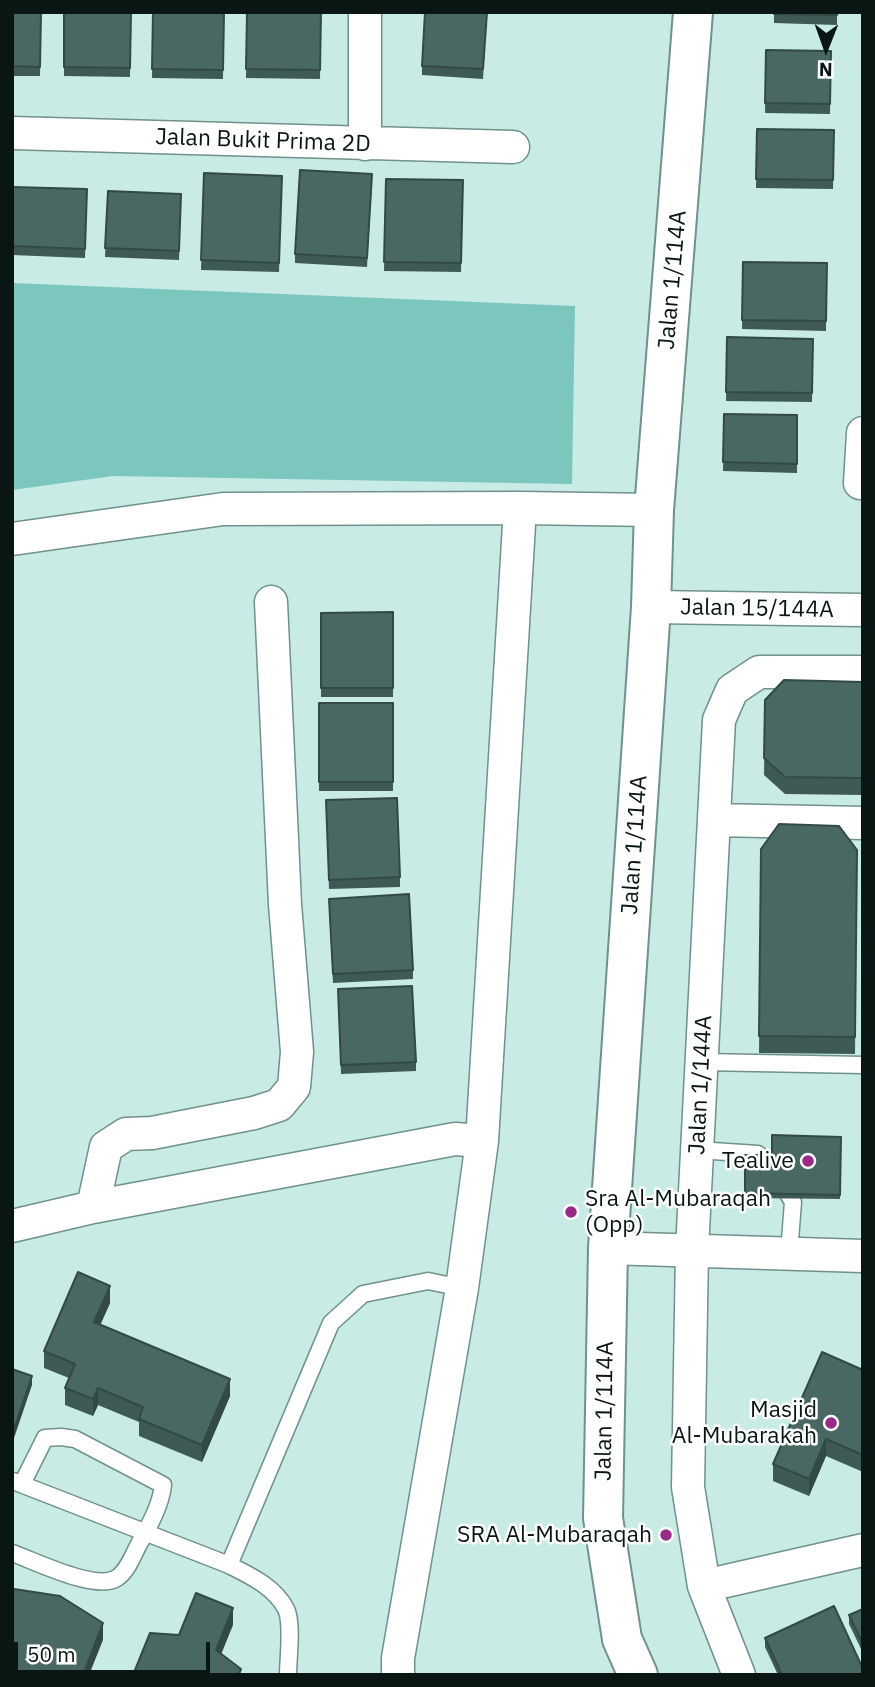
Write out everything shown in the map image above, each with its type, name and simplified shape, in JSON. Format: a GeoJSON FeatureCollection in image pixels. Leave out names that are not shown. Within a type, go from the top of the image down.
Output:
{"type":"FeatureCollection","features":[{"type":"Feature","properties":{"kind":"street"},"geometry":{"type":"LineString","coordinates":[[365,12],[365,144]]}},
{"type":"Feature","properties":{"kind":"street","name":"Jalan 1/114A"},"geometry":{"type":"LineString","coordinates":[[638,1675],[622,1639],[603,1517],[608,1248],[651,607],[654,510],[693,12]]}},
{"type":"Feature","properties":{"kind":"street","name":"Jalan Bukit Prima 2D"},"geometry":{"type":"LineString","coordinates":[[12,134],[513,147]]}},
{"type":"Feature","properties":{"kind":"street"},"geometry":{"type":"LineString","coordinates":[[860,482],[863,433]]}},
{"type":"Feature","properties":{"kind":"street"},"geometry":{"type":"LineString","coordinates":[[398,1675],[398,1658],[462,1288],[482,1141],[520,508]]}},
{"type":"Feature","properties":{"kind":"street"},"geometry":{"type":"LineString","coordinates":[[12,539],[223,509],[654,510]]}},
{"type":"Feature","properties":{"kind":"street"},"geometry":{"type":"LineString","coordinates":[[93,1207],[106,1147],[126,1134],[152,1133],[254,1113],[279,1105],[294,1087],[296,1052],[285,904],[271,602]]}},
{"type":"Feature","properties":{"kind":"street","name":"Jalan 15/144A"},"geometry":{"type":"LineString","coordinates":[[651,607],[863,610]]}},
{"type":"Feature","properties":{"kind":"street","name":"Jalan 1/144A"},"geometry":{"type":"LineString","coordinates":[[739,1675],[704,1586],[688,1486],[692,1250],[719,720],[732,690],[759,672],[863,672]]}},
{"type":"Feature","properties":{"kind":"street"},"geometry":{"type":"LineString","coordinates":[[714,820],[863,823]]}},
{"type":"Feature","properties":{"kind":"street"},"geometry":{"type":"LineString","coordinates":[[12,1226],[93,1207],[455,1139],[482,1141]]}},
{"type":"Feature","properties":{"kind":"street"},"geometry":{"type":"LineString","coordinates":[[608,1248],[863,1255]]}},
{"type":"Feature","properties":{"kind":"street"},"geometry":{"type":"LineString","coordinates":[[704,1586],[863,1550]]}},
{"type":"Feature","properties":{"kind":"lane"},"geometry":{"type":"LineString","coordinates":[[702,1062],[863,1065]]}},
{"type":"Feature","properties":{"kind":"lane"},"geometry":{"type":"LineString","coordinates":[[697,1150],[758,1154],[778,1177],[793,1202],[789,1253]]}},
{"type":"Feature","properties":{"kind":"lane"},"geometry":{"type":"LineString","coordinates":[[229,1565],[331,1323],[363,1294],[428,1281],[462,1288]]}},
{"type":"Feature","properties":{"kind":"lane"},"geometry":{"type":"LineString","coordinates":[[12,1553],[90,1581],[115,1579],[123,1573],[145,1532],[162,1495],[163,1485],[75,1439],[44,1438],[17,1482],[145,1532],[229,1565],[268,1588],[286,1609],[289,1634],[288,1675]]}},
{"type":"Feature","properties":{"kind":"shaded area"},"geometry":{"type":"Polygon","coordinates":[[[12,283],[575,306],[572,484],[113,476],[12,490],[12,283]]]}},
{"type":"Feature","properties":{"kind":"building"},"geometry":{"type":"Polygon","coordinates":[[[12,12],[41,12],[40,67],[12,66],[12,12]]]}},
{"type":"Feature","properties":{"kind":"building"},"geometry":{"type":"Polygon","coordinates":[[[64,12],[131,12],[130,68],[64,67],[64,12]]]}},
{"type":"Feature","properties":{"kind":"building"},"geometry":{"type":"Polygon","coordinates":[[[153,12],[224,12],[223,70],[152,69],[153,12]]]}},
{"type":"Feature","properties":{"kind":"building"},"geometry":{"type":"Polygon","coordinates":[[[247,12],[321,12],[320,70],[246,69],[247,12]]]}},
{"type":"Feature","properties":{"kind":"building"},"geometry":{"type":"Polygon","coordinates":[[[425,12],[487,12],[483,69],[422,66],[425,12]]]}},
{"type":"Feature","properties":{"kind":"building"},"geometry":{"type":"Polygon","coordinates":[[[837,12],[837,15],[774,14],[837,12]]]}},
{"type":"Feature","properties":{"kind":"building"},"geometry":{"type":"Polygon","coordinates":[[[766,50],[831,51],[830,104],[765,103],[766,50]]]}},
{"type":"Feature","properties":{"kind":"building"},"geometry":{"type":"Polygon","coordinates":[[[757,129],[834,130],[833,180],[756,179],[757,129]]]}},
{"type":"Feature","properties":{"kind":"building"},"geometry":{"type":"Polygon","coordinates":[[[300,170],[372,174],[367,258],[295,254],[300,170]]]}},
{"type":"Feature","properties":{"kind":"building"},"geometry":{"type":"Polygon","coordinates":[[[204,173],[282,176],[279,263],[201,260],[204,173]]]}},
{"type":"Feature","properties":{"kind":"building"},"geometry":{"type":"Polygon","coordinates":[[[386,179],[463,180],[461,263],[384,262],[386,179]]]}},
{"type":"Feature","properties":{"kind":"building"},"geometry":{"type":"Polygon","coordinates":[[[12,187],[87,189],[85,249],[12,246],[12,187]]]}},
{"type":"Feature","properties":{"kind":"building"},"geometry":{"type":"Polygon","coordinates":[[[108,191],[181,194],[179,251],[105,248],[108,191]]]}},
{"type":"Feature","properties":{"kind":"building"},"geometry":{"type":"Polygon","coordinates":[[[743,262],[827,263],[826,321],[742,320],[743,262]]]}},
{"type":"Feature","properties":{"kind":"building"},"geometry":{"type":"Polygon","coordinates":[[[727,337],[813,339],[812,393],[726,392],[727,337]]]}},
{"type":"Feature","properties":{"kind":"building"},"geometry":{"type":"Polygon","coordinates":[[[724,414],[797,415],[797,464],[723,462],[724,414]]]}},
{"type":"Feature","properties":{"kind":"building"},"geometry":{"type":"Polygon","coordinates":[[[393,612],[393,688],[321,688],[321,613],[393,612]]]}},
{"type":"Feature","properties":{"kind":"building"},"geometry":{"type":"Polygon","coordinates":[[[784,680],[863,682],[863,778],[785,777],[764,758],[765,700],[784,680]]]}},
{"type":"Feature","properties":{"kind":"building"},"geometry":{"type":"Polygon","coordinates":[[[319,703],[393,703],[393,782],[319,782],[319,703]]]}},
{"type":"Feature","properties":{"kind":"building"},"geometry":{"type":"Polygon","coordinates":[[[397,798],[400,877],[329,880],[326,800],[397,798]]]}},
{"type":"Feature","properties":{"kind":"building"},"geometry":{"type":"Polygon","coordinates":[[[779,824],[839,826],[857,850],[855,1037],[759,1036],[761,849],[779,824]]]}},
{"type":"Feature","properties":{"kind":"building"},"geometry":{"type":"Polygon","coordinates":[[[409,894],[413,970],[333,974],[329,899],[409,894]]]}},
{"type":"Feature","properties":{"kind":"building"},"geometry":{"type":"Polygon","coordinates":[[[412,986],[416,1062],[341,1065],[338,989],[412,986]]]}},
{"type":"Feature","properties":{"kind":"building"},"geometry":{"type":"Polygon","coordinates":[[[772,1135],[841,1137],[840,1195],[745,1193],[745,1155],[772,1155],[772,1135]]]}},
{"type":"Feature","properties":{"kind":"building"},"geometry":{"type":"Polygon","coordinates":[[[78,1272],[110,1286],[94,1322],[230,1379],[202,1445],[139,1419],[143,1407],[98,1388],[93,1399],[65,1388],[75,1364],[44,1351],[78,1272]]]}},
{"type":"Feature","properties":{"kind":"building","name":"Masjid Al-Mubarakah"},"geometry":{"type":"Polygon","coordinates":[[[822,1352],[863,1370],[863,1455],[826,1439],[809,1479],[773,1464],[822,1352]]]}},
{"type":"Feature","properties":{"kind":"building"},"geometry":{"type":"Polygon","coordinates":[[[12,1369],[32,1376],[13,1432],[12,1432],[12,1369]]]}},
{"type":"Feature","properties":{"kind":"building"},"geometry":{"type":"Polygon","coordinates":[[[14,1589],[60,1596],[103,1623],[83,1675],[12,1675],[14,1589]]]}},
{"type":"Feature","properties":{"kind":"building"},"geometry":{"type":"Polygon","coordinates":[[[196,1593],[233,1608],[216,1650],[241,1669],[239,1675],[133,1675],[150,1633],[179,1635],[196,1593]]]}},
{"type":"Feature","properties":{"kind":"building"},"geometry":{"type":"Polygon","coordinates":[[[834,1606],[863,1669],[863,1675],[782,1675],[765,1638],[834,1606]]]}},
{"type":"Feature","properties":{"kind":"building"},"geometry":{"type":"Polygon","coordinates":[[[863,1609],[863,1644],[849,1615],[863,1609]]]}},
{"type":"Feature","properties":{"kind":"place","name":"Tealive"},"geometry":{"type":"Point","coordinates":[808,1161]}},
{"type":"Feature","properties":{"kind":"place","name":"Sra Al-Mubaraqah (Opp)"},"geometry":{"type":"Point","coordinates":[571,1212]}},
{"type":"Feature","properties":{"kind":"place","name":"Masjid Al-Mubarakah"},"geometry":{"type":"Point","coordinates":[831,1423]}},
{"type":"Feature","properties":{"kind":"place","name":"SRA Al-Mubaraqah"},"geometry":{"type":"Point","coordinates":[666,1535]}}]}
